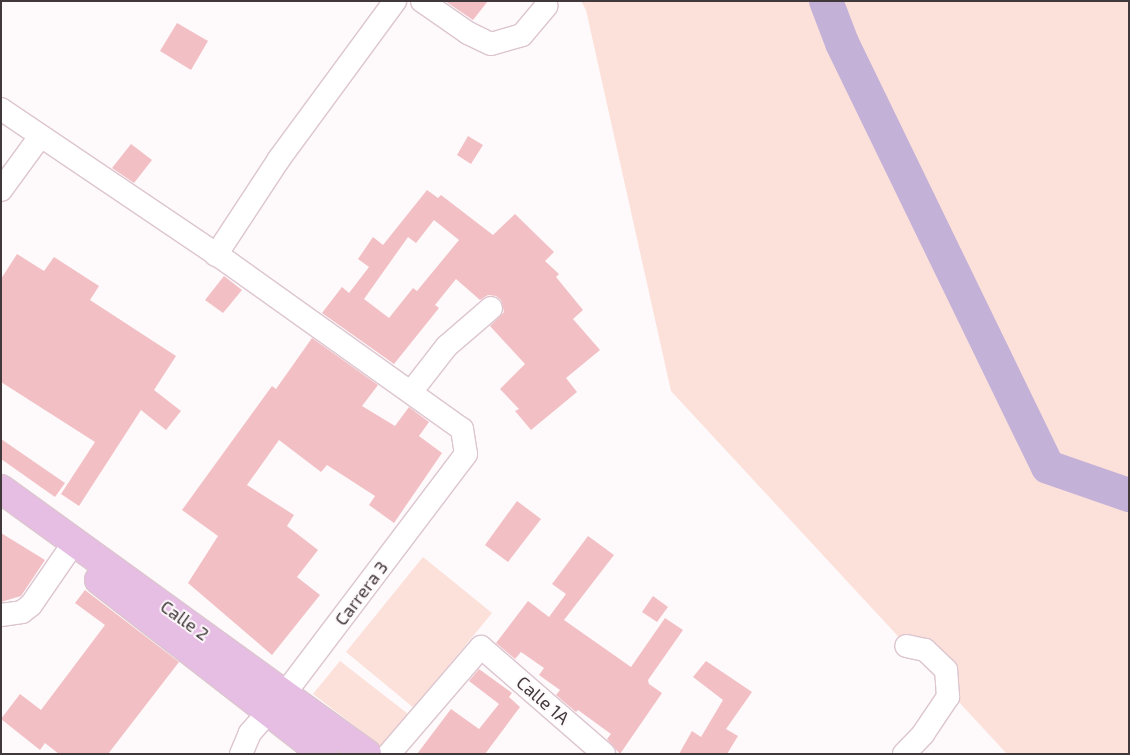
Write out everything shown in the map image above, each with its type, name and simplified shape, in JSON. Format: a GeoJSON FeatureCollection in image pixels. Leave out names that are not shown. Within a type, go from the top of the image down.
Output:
{"type":"FeatureCollection","features":[{"type":"Feature","properties":{"kind":"main road","name":"Calle 2"},"geometry":{"type":"LineString","coordinates":[[1,488],[267,713],[323,754]]}},
{"type":"Feature","properties":{"kind":"main road","name":"Calle 2"},"geometry":{"type":"LineString","coordinates":[[1,501],[286,692],[367,754]]}},
{"type":"Feature","properties":{"kind":"street"},"geometry":{"type":"LineString","coordinates":[[216,255],[280,160],[396,1]]}},
{"type":"Feature","properties":{"kind":"street"},"geometry":{"type":"LineString","coordinates":[[422,1],[468,33],[491,44],[522,35],[546,6]]}},
{"type":"Feature","properties":{"kind":"street"},"geometry":{"type":"LineString","coordinates":[[1,109],[39,138],[216,255],[411,392],[447,346],[491,308]]}},
{"type":"Feature","properties":{"kind":"street"},"geometry":{"type":"LineString","coordinates":[[1,190],[39,138]]}},
{"type":"Feature","properties":{"kind":"street","name":"Carrera 3"},"geometry":{"type":"LineString","coordinates":[[241,754],[250,733],[286,692],[466,454],[462,429],[411,392]]}},
{"type":"Feature","properties":{"kind":"street"},"geometry":{"type":"LineString","coordinates":[[1,615],[22,612],[31,605],[70,547]]}},
{"type":"Feature","properties":{"kind":"street"},"geometry":{"type":"LineString","coordinates":[[904,754],[923,734],[948,696],[946,670],[925,650],[906,646]]}},
{"type":"Feature","properties":{"kind":"street","name":"Calle 1A"},"geometry":{"type":"LineString","coordinates":[[389,754],[481,647],[604,754]]}},
{"type":"Feature","properties":{"kind":"shaded area"},"geometry":{"type":"Polygon","coordinates":[[[581,1],[1129,1],[1129,754],[1007,754],[671,391],[586,10],[581,1]]]}},
{"type":"Feature","properties":{"kind":"shaded area"},"geometry":{"type":"Polygon","coordinates":[[[423,557],[492,613],[414,708],[346,652],[423,557]]]}},
{"type":"Feature","properties":{"kind":"shaded area"},"geometry":{"type":"Polygon","coordinates":[[[340,661],[408,714],[382,747],[313,694],[340,661]]]}},
{"type":"Feature","properties":{"kind":"building"},"geometry":{"type":"Polygon","coordinates":[[[445,1],[488,1],[473,20],[445,1]]]}},
{"type":"Feature","properties":{"kind":"building"},"geometry":{"type":"Polygon","coordinates":[[[177,23],[208,41],[191,70],[160,51],[177,23]]]}},
{"type":"Feature","properties":{"kind":"building"},"geometry":{"type":"Polygon","coordinates":[[[468,136],[483,145],[471,164],[457,155],[468,136]]]}},
{"type":"Feature","properties":{"kind":"building"},"geometry":{"type":"Polygon","coordinates":[[[131,144],[152,160],[134,183],[112,168],[131,144]]]}},
{"type":"Feature","properties":{"kind":"building"},"geometry":{"type":"Polygon","coordinates":[[[427,190],[438,198],[441,195],[493,235],[515,214],[554,252],[545,261],[559,274],[556,277],[583,310],[573,319],[600,350],[566,378],[577,392],[531,430],[515,411],[519,409],[500,389],[525,364],[490,326],[504,312],[501,300],[496,296],[488,295],[480,300],[456,279],[435,305],[439,308],[394,364],[322,313],[342,287],[349,293],[369,267],[358,259],[373,237],[383,245],[427,190]],[[434,220],[416,243],[408,237],[364,299],[389,318],[413,288],[417,291],[459,240],[434,220]]]}},
{"type":"Feature","properties":{"kind":"building"},"geometry":{"type":"Polygon","coordinates":[[[17,254],[44,271],[54,257],[99,286],[90,300],[176,356],[154,390],[181,411],[166,430],[141,410],[79,506],[61,494],[95,442],[1,382],[1,279],[17,254]]]}},
{"type":"Feature","properties":{"kind":"building"},"geometry":{"type":"Polygon","coordinates":[[[224,276],[242,290],[223,313],[205,300],[224,276]]]}},
{"type":"Feature","properties":{"kind":"building"},"geometry":{"type":"Polygon","coordinates":[[[312,338],[378,385],[362,406],[395,426],[409,407],[429,422],[419,436],[442,453],[394,523],[369,505],[375,496],[327,465],[321,472],[279,440],[247,485],[294,515],[287,526],[318,550],[297,577],[320,595],[272,655],[188,583],[218,536],[182,510],[272,386],[276,389],[312,338]]]}},
{"type":"Feature","properties":{"kind":"building"},"geometry":{"type":"Polygon","coordinates":[[[1,439],[65,483],[55,497],[1,459],[1,439]]]}},
{"type":"Feature","properties":{"kind":"building"},"geometry":{"type":"Polygon","coordinates":[[[517,501],[541,519],[508,562],[485,545],[517,501]]]}},
{"type":"Feature","properties":{"kind":"building"},"geometry":{"type":"Polygon","coordinates":[[[1,533],[45,560],[21,596],[1,602],[1,533]]]}},
{"type":"Feature","properties":{"kind":"building"},"geometry":{"type":"Polygon","coordinates":[[[588,536],[614,555],[564,620],[631,667],[665,618],[683,630],[648,680],[649,684],[662,693],[620,754],[607,739],[611,734],[578,710],[576,712],[556,695],[560,690],[539,675],[544,668],[521,652],[515,659],[496,643],[528,601],[549,617],[566,594],[552,584],[588,536]]]}},
{"type":"Feature","properties":{"kind":"building"},"geometry":{"type":"Polygon","coordinates":[[[85,590],[179,662],[108,754],[59,754],[45,743],[40,750],[1,719],[20,694],[41,710],[105,625],[75,603],[85,590]]]}},
{"type":"Feature","properties":{"kind":"building"},"geometry":{"type":"Polygon","coordinates":[[[653,596],[668,607],[657,622],[642,612],[653,596]]]}},
{"type":"Feature","properties":{"kind":"building"},"geometry":{"type":"Polygon","coordinates":[[[706,661],[752,692],[726,729],[738,736],[727,754],[679,754],[692,731],[701,737],[723,700],[693,677],[706,661]]]}},
{"type":"Feature","properties":{"kind":"building"},"geometry":{"type":"Polygon","coordinates":[[[479,669],[512,693],[509,697],[520,707],[485,754],[417,754],[451,709],[479,729],[499,704],[469,681],[479,669]]]}},
{"type":"Feature","properties":{"kind":"waterway"},"geometry":{"type":"LineString","coordinates":[[826,1],[842,43],[1048,467],[1129,495]]}}]}
